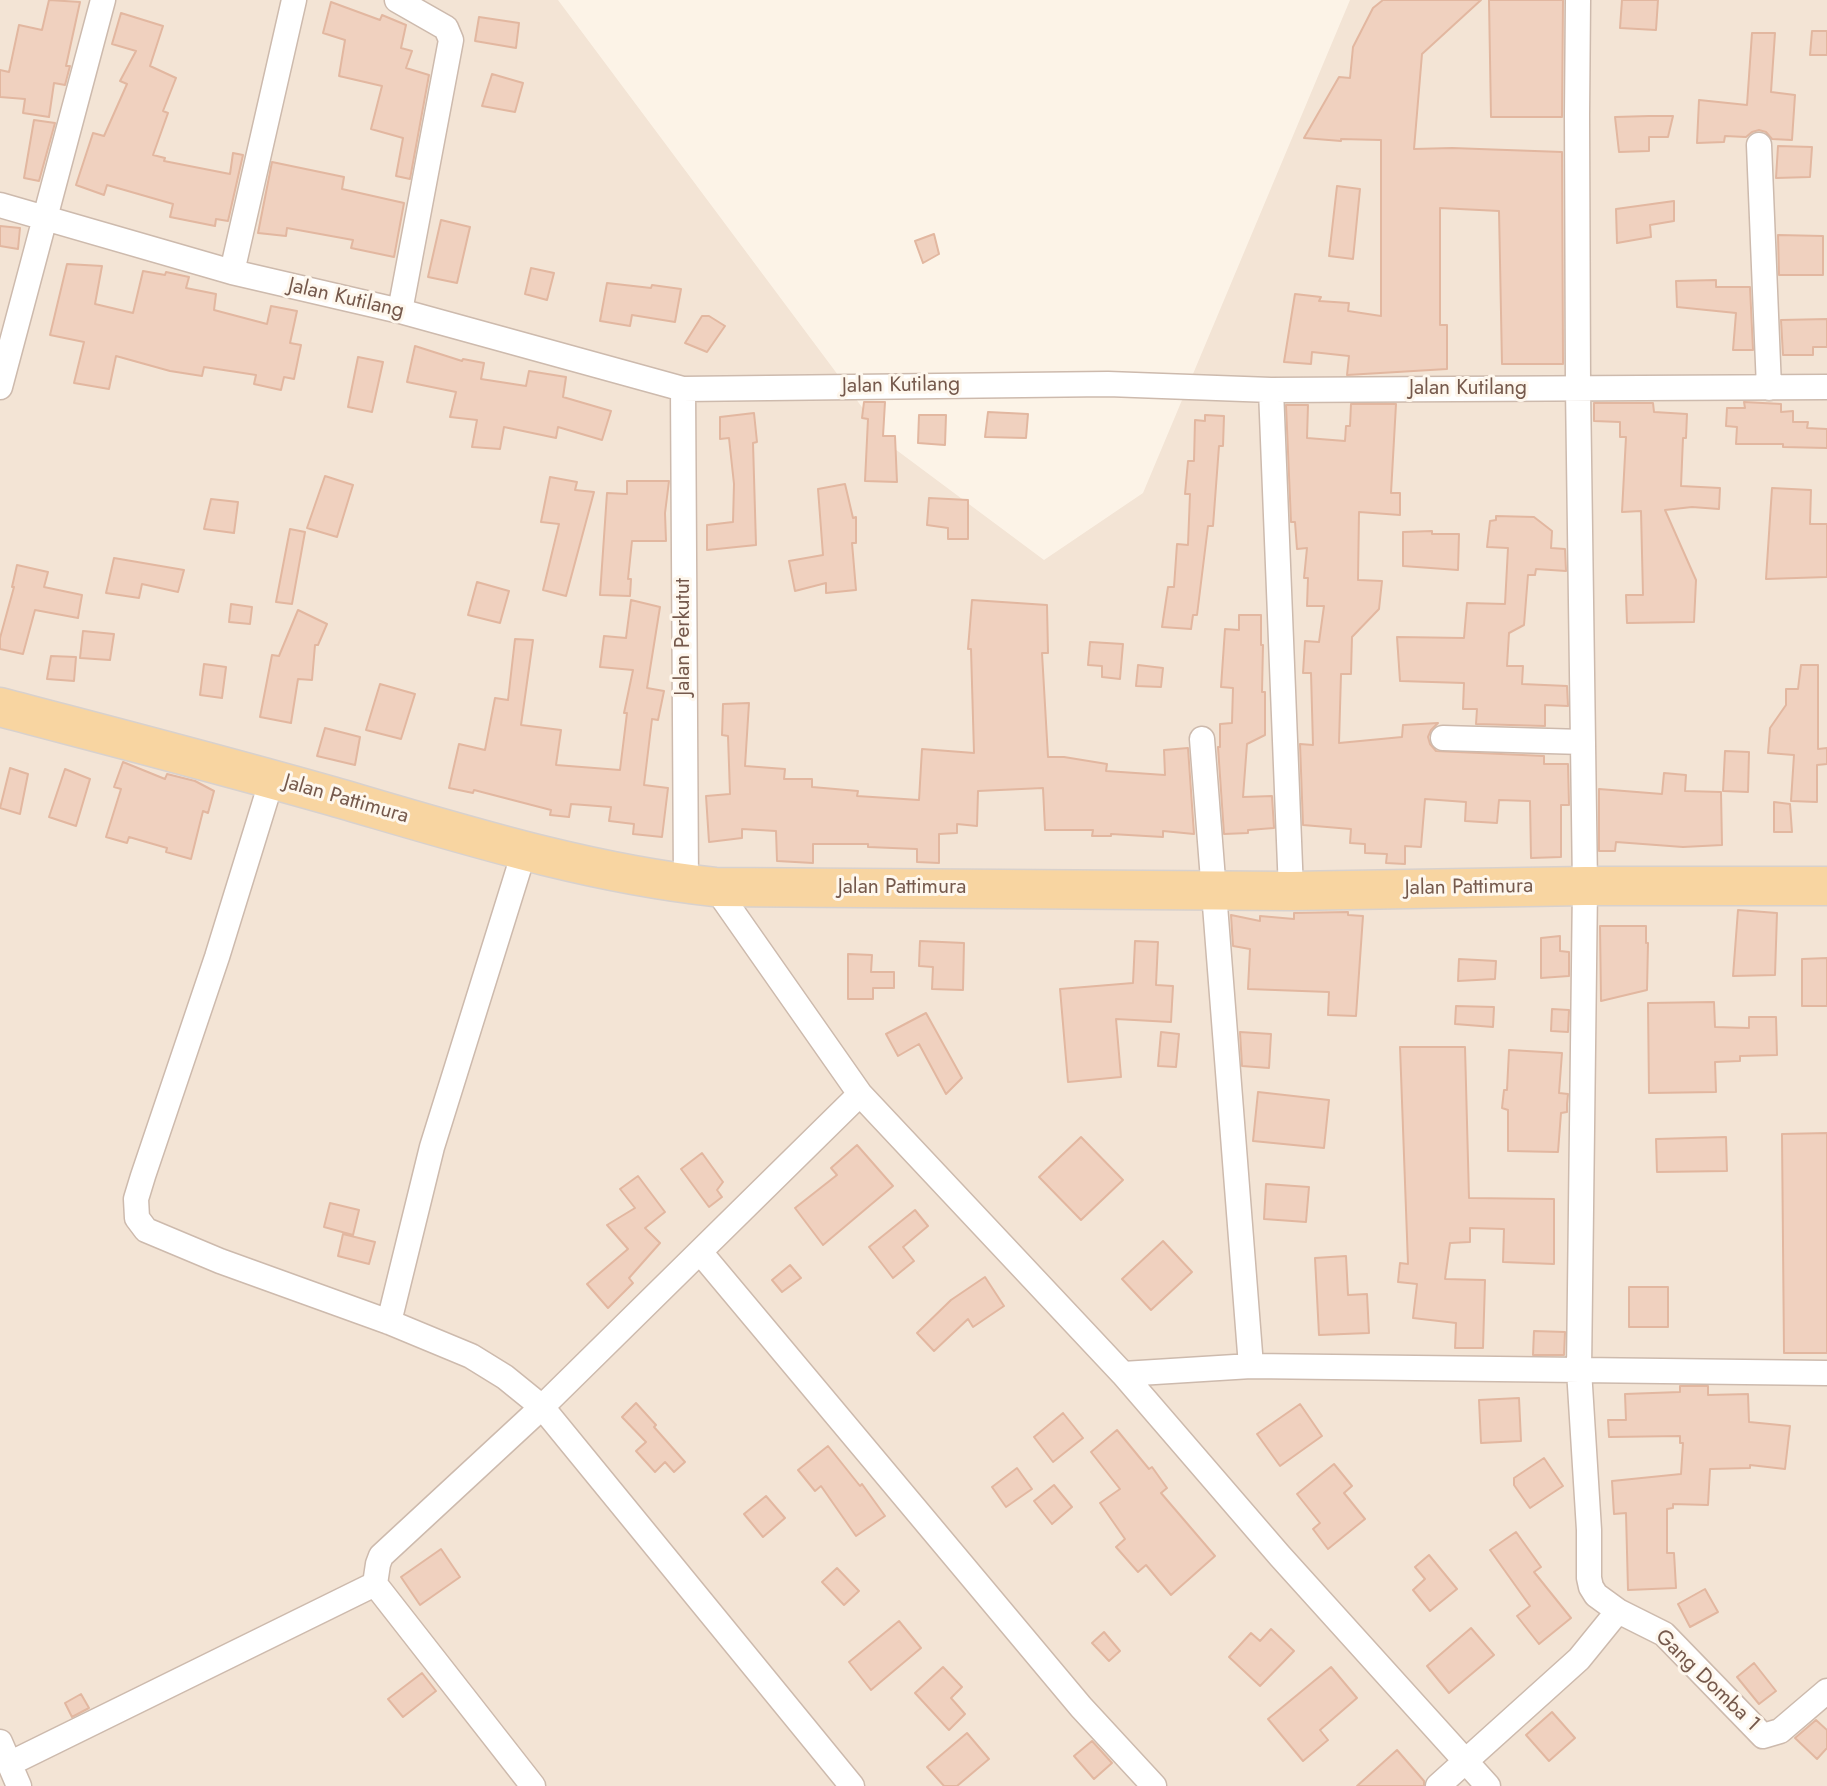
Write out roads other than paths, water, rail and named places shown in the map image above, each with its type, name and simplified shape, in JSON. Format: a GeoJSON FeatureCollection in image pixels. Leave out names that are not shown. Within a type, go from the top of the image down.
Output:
{"type":"FeatureCollection","features":[{"type":"Feature","properties":{"kind":"main road","name":"Jalan Pattimura"},"geometry":{"type":"LineString","coordinates":[[0,707],[272,779],[524,852],[637,877],[700,886],[1291,891],[1586,886],[1827,886]]}},
{"type":"Feature","properties":{"kind":"street"},"geometry":{"type":"LineString","coordinates":[[0,387],[103,0]]}},
{"type":"Feature","properties":{"kind":"street"},"geometry":{"type":"LineString","coordinates":[[232,272],[294,0]]}},
{"type":"Feature","properties":{"kind":"street"},"geometry":{"type":"LineString","coordinates":[[397,0],[446,28],[451,40],[400,311]]}},
{"type":"Feature","properties":{"kind":"street"},"geometry":{"type":"LineString","coordinates":[[1438,1786],[1579,1659],[1618,1611],[1596,1595],[1591,1587],[1579,1370],[1586,886],[1578,388],[1578,0]]}},
{"type":"Feature","properties":{"kind":"street"},"geometry":{"type":"LineString","coordinates":[[1759,145],[1769,388]]}},
{"type":"Feature","properties":{"kind":"street","name":"Jalan Kutilang"},"geometry":{"type":"LineString","coordinates":[[0,205],[232,272],[400,311],[683,389],[1108,384],[1271,390],[1827,387]]}},
{"type":"Feature","properties":{"kind":"street","name":"Jalan Perkutut"},"geometry":{"type":"LineString","coordinates":[[683,389],[700,886]]}},
{"type":"Feature","properties":{"kind":"street"},"geometry":{"type":"LineString","coordinates":[[1271,390],[1291,891]]}},
{"type":"Feature","properties":{"kind":"street"},"geometry":{"type":"LineString","coordinates":[[1443,738],[1583,742]]}},
{"type":"Feature","properties":{"kind":"street"},"geometry":{"type":"LineString","coordinates":[[1202,739],[1251,1366]]}},
{"type":"Feature","properties":{"kind":"street"},"geometry":{"type":"LineString","coordinates":[[272,779],[217,957],[143,1176],[136,1199],[137,1218],[146,1230],[220,1261],[389,1322],[471,1356],[505,1377],[542,1407],[852,1786]]}},
{"type":"Feature","properties":{"kind":"street"},"geometry":{"type":"LineString","coordinates":[[389,1322],[432,1147],[524,852]]}},
{"type":"Feature","properties":{"kind":"street"},"geometry":{"type":"LineString","coordinates":[[700,886],[860,1094],[1123,1374],[1280,1556],[1488,1786]]}},
{"type":"Feature","properties":{"kind":"street"},"geometry":{"type":"LineString","coordinates":[[533,1786],[375,1584],[377,1564],[381,1556],[542,1407],[860,1094]]}},
{"type":"Feature","properties":{"kind":"street"},"geometry":{"type":"LineString","coordinates":[[700,1252],[1081,1707],[1154,1786]]}},
{"type":"Feature","properties":{"kind":"street"},"geometry":{"type":"LineString","coordinates":[[1123,1374],[1251,1366],[1827,1373]]}},
{"type":"Feature","properties":{"kind":"street"},"geometry":{"type":"LineString","coordinates":[[9,1764],[375,1584]]}},
{"type":"Feature","properties":{"kind":"street","name":"Gang Domba 1"},"geometry":{"type":"LineString","coordinates":[[1618,1611],[1664,1634],[1763,1736],[1780,1731],[1827,1691]]}}]}
